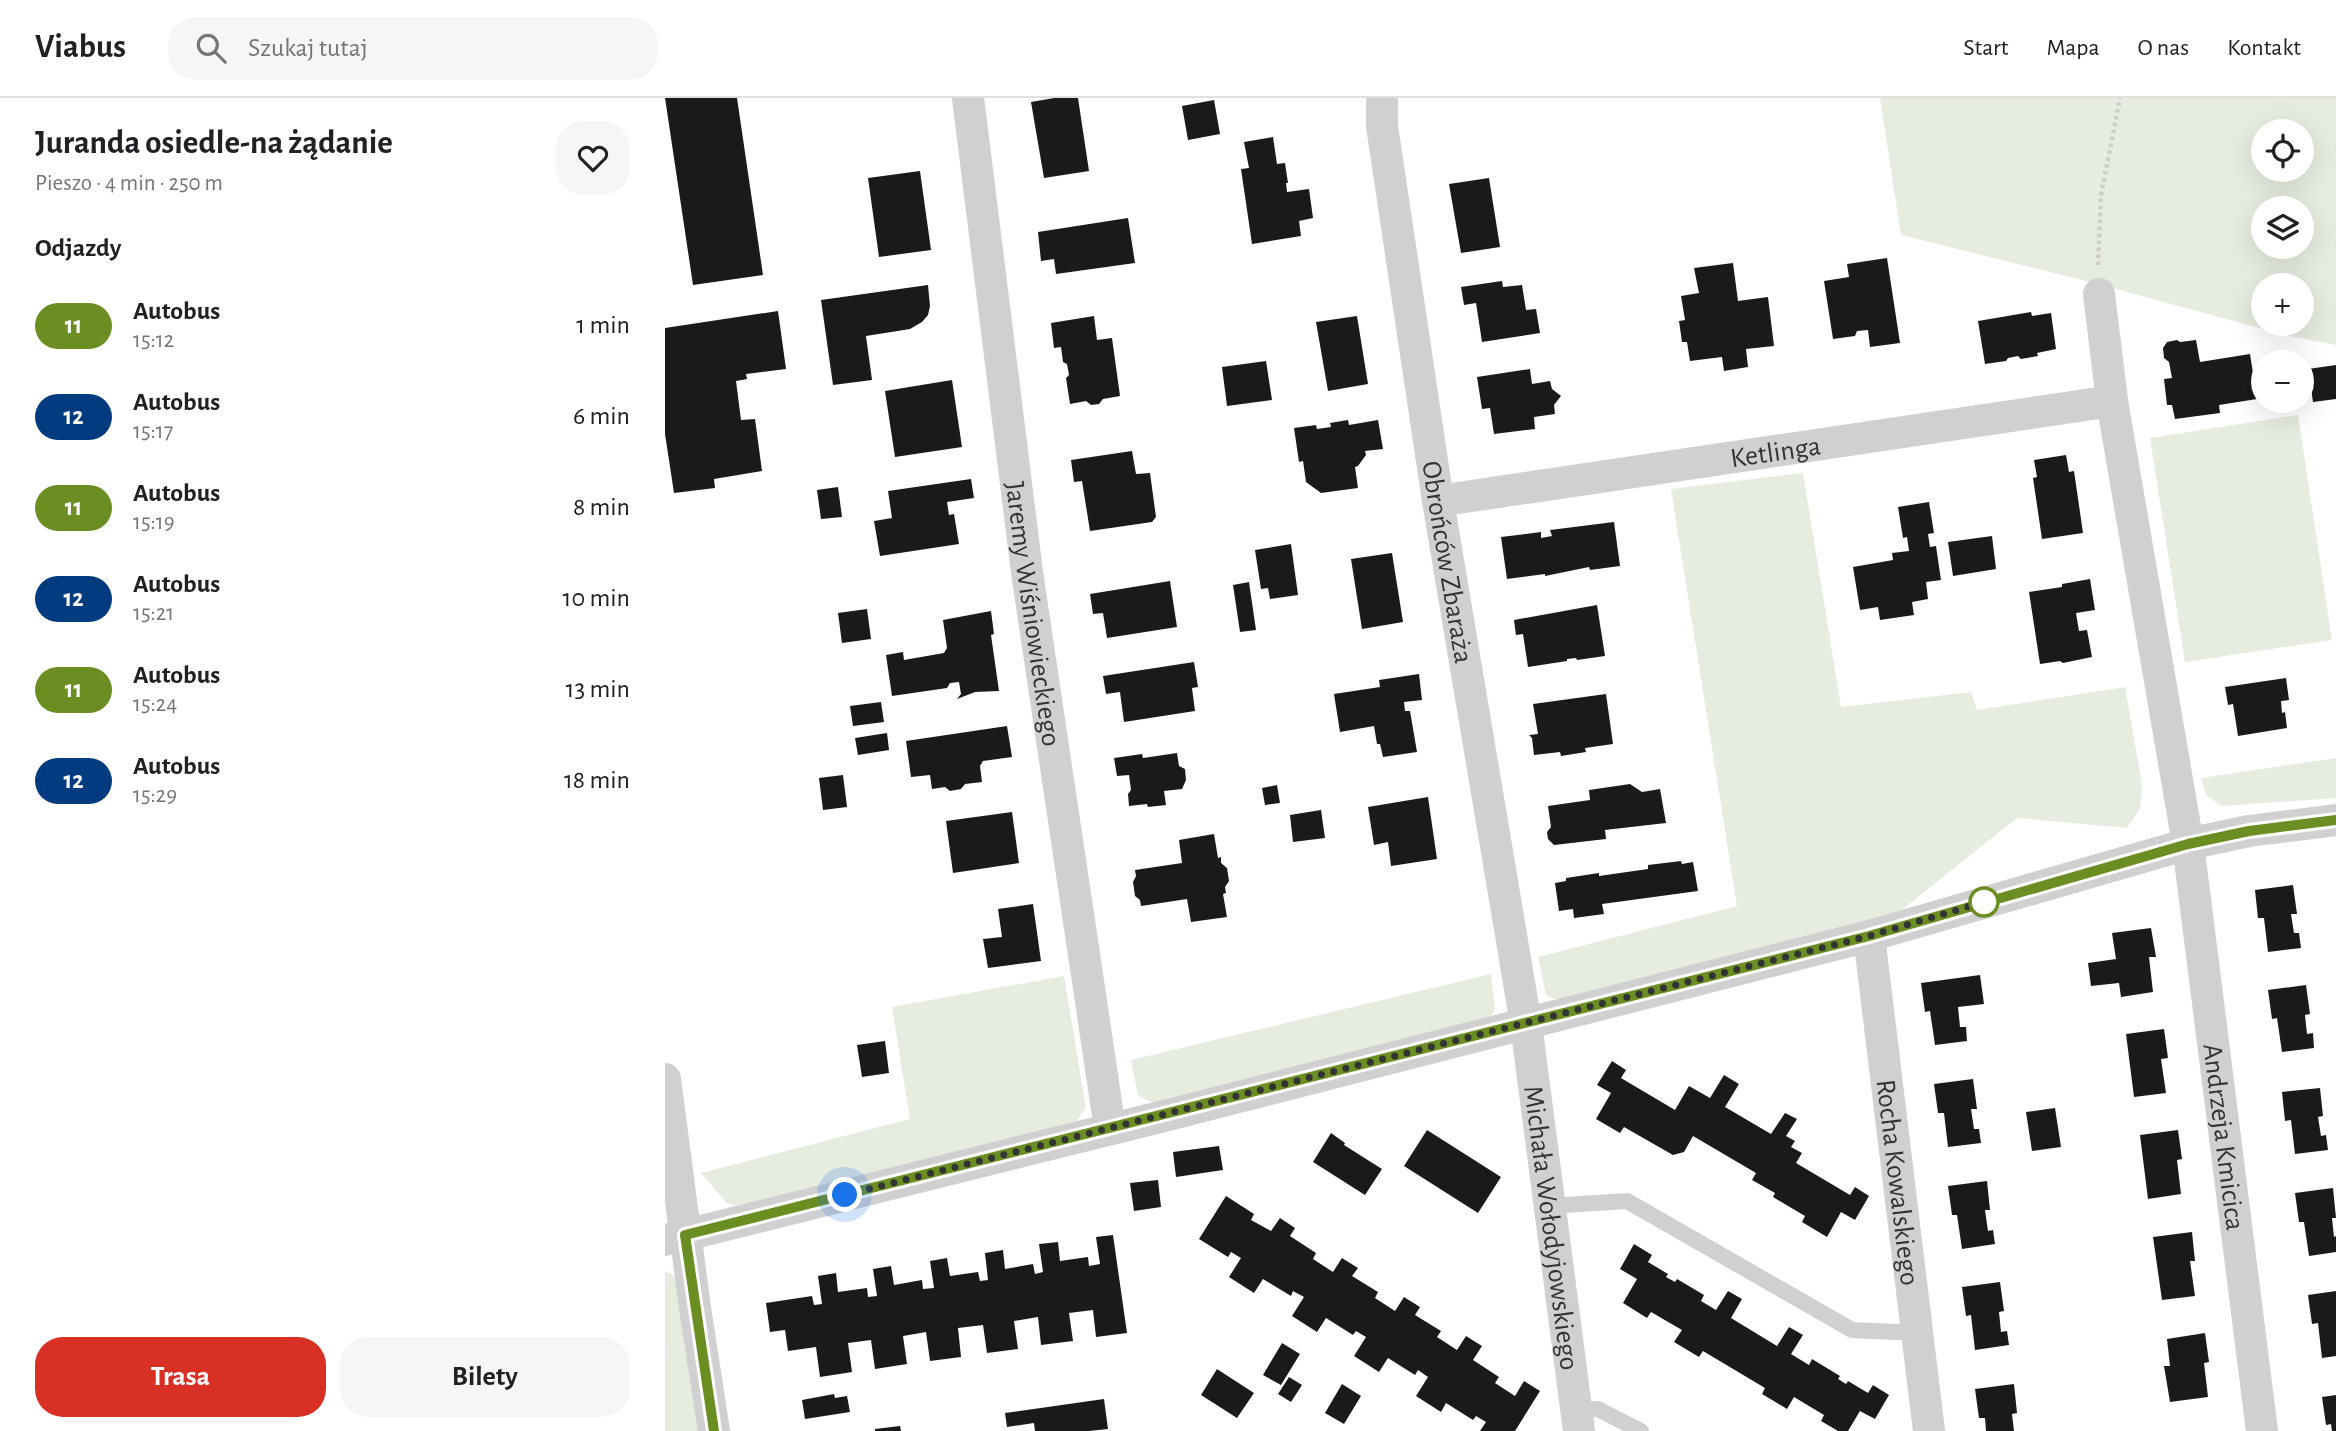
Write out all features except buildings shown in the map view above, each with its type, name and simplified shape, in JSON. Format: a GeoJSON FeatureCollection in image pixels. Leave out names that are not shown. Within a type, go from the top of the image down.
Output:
{"type":"FeatureCollection","features":[{"type":"Feature","properties":{"kind":"street","name":"Jaremy Wiśniowieckiego"},"geometry":{"type":"LineString","coordinates":[[968,98],[1027,572],[1110,1129]]}},
{"type":"Feature","properties":{"kind":"street","name":"Obrońców Zbaraża"},"geometry":{"type":"LineString","coordinates":[[1382,98],[1382,126],[1438,501],[1525,1024]]}},
{"type":"Feature","properties":{"kind":"street"},"geometry":{"type":"LineString","coordinates":[[2099,294],[2112,401],[2188,844]]}},
{"type":"Feature","properties":{"kind":"street","name":"Ketlinga"},"geometry":{"type":"LineString","coordinates":[[1438,501],[2112,401]]}},
{"type":"Feature","properties":{"kind":"street"},"geometry":{"type":"LineString","coordinates":[[675,1238],[1869,936],[2188,844],[2249,831],[2336,820]]}},
{"type":"Feature","properties":{"kind":"street","name":"Andrzeja Kmicica"},"geometry":{"type":"LineString","coordinates":[[2188,844],[2262,1431]]}},
{"type":"Feature","properties":{"kind":"street","name":"Rocha Kowalskiego"},"geometry":{"type":"LineString","coordinates":[[1869,936],[1929,1431]]}},
{"type":"Feature","properties":{"kind":"street","name":"Michała Wołodyjowskiego"},"geometry":{"type":"LineString","coordinates":[[1525,1024],[1578,1420]]}},
{"type":"Feature","properties":{"kind":"street"},"geometry":{"type":"LineString","coordinates":[[665,1079],[675,1238],[714,1431]]}},
{"type":"Feature","properties":{"kind":"lane"},"geometry":{"type":"LineString","coordinates":[[1549,1206],[1627,1201],[1851,1330],[1918,1333]]}},
{"type":"Feature","properties":{"kind":"lane"},"geometry":{"type":"LineString","coordinates":[[1578,1420],[1598,1409],[1641,1431]]}},
{"type":"Feature","properties":{"kind":"path"},"geometry":{"type":"LineString","coordinates":[[2099,294],[2097,272],[2101,195],[2120,98]]}},
{"type":"Feature","properties":{"kind":"shaded area"},"geometry":{"type":"Polygon","coordinates":[[[1880,98],[2336,98],[2336,345],[2290,336],[2314,336],[2314,273],[2251,273],[2251,326],[1901,235],[1880,98]]]}},
{"type":"Feature","properties":{"kind":"shaded area"},"geometry":{"type":"Polygon","coordinates":[[[2298,415],[2332,640],[2185,662],[2150,438],[2298,415]]]}},
{"type":"Feature","properties":{"kind":"shaded area"},"geometry":{"type":"Polygon","coordinates":[[[1803,473],[1841,707],[1971,692],[1977,710],[2125,687],[2142,785],[2140,809],[2127,828],[2017,818],[1869,936],[1577,1010],[1546,995],[1538,957],[1737,906],[1671,489],[1803,473]]]}},
{"type":"Feature","properties":{"kind":"shaded area"},"geometry":{"type":"Polygon","coordinates":[[[2336,758],[2336,798],[2222,806],[2207,796],[2201,778],[2336,758]]]}},
{"type":"Feature","properties":{"kind":"shaded area"},"geometry":{"type":"Polygon","coordinates":[[[1491,974],[1495,1008],[1482,1035],[1172,1114],[1138,1095],[1131,1060],[1491,974]]]}},
{"type":"Feature","properties":{"kind":"shaded area"},"geometry":{"type":"Polygon","coordinates":[[[1064,976],[1086,1108],[1061,1142],[771,1214],[727,1203],[701,1173],[910,1119],[892,1007],[1064,976]]]}},
{"type":"Feature","properties":{"kind":"shaded area"},"geometry":{"type":"Polygon","coordinates":[[[665,1271],[672,1274],[680,1286],[700,1431],[665,1431],[665,1271]]]}},
{"type":"Feature","properties":{"kind":"bus line","name":"11"},"geometry":{"type":"LineString","coordinates":[[714,1431],[685,1235],[1869,936],[2188,844],[2249,831],[2336,820]]}},
{"type":"Feature","properties":{"kind":"route"},"geometry":{"type":"LineString","coordinates":[[845,1195],[1869,936],[1984,902]]}}]}
